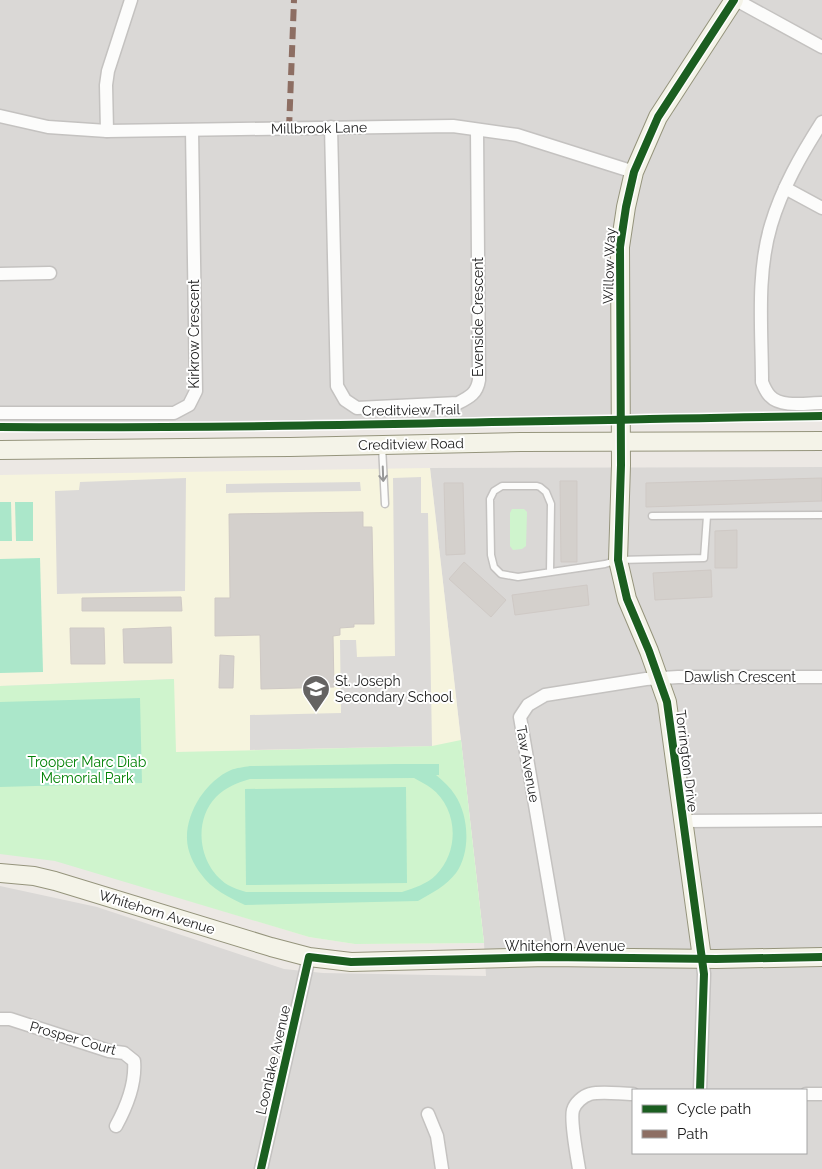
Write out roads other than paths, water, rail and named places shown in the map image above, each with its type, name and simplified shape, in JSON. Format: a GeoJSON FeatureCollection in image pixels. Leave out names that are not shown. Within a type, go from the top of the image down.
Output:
{"type":"FeatureCollection","features":[{"type":"Feature","properties":{"kind":"street"},"geometry":{"type":"LineString","coordinates":[[107,131],[106,85],[108,71],[131,0]]}},
{"type":"Feature","properties":{"kind":"street"},"geometry":{"type":"LineString","coordinates":[[735,0],[822,48]]}},
{"type":"Feature","properties":{"kind":"street","name":"Willow Way"},"geometry":{"type":"LineString","coordinates":[[621,441],[620,247],[634,172],[658,117],[735,0]]}},
{"type":"Feature","properties":{"kind":"street","name":"Millbrook Lane"},"geometry":{"type":"LineString","coordinates":[[0,116],[48,127],[107,131],[454,126],[517,135],[634,172]]}},
{"type":"Feature","properties":{"kind":"street"},"geometry":{"type":"LineString","coordinates":[[822,122],[802,153],[785,188],[770,226],[762,273],[762,382],[766,392],[778,402],[822,403]]}},
{"type":"Feature","properties":{"kind":"street","name":"Evenside Crescent"},"geometry":{"type":"LineString","coordinates":[[331,127],[337,386],[345,400],[357,408],[458,403],[472,396],[478,388],[477,130]]}},
{"type":"Feature","properties":{"kind":"street","name":"Kirkrow Crescent"},"geometry":{"type":"LineString","coordinates":[[0,413],[174,413],[188,406],[196,391],[192,130]]}},
{"type":"Feature","properties":{"kind":"street"},"geometry":{"type":"LineString","coordinates":[[785,188],[822,208]]}},
{"type":"Feature","properties":{"kind":"street"},"geometry":{"type":"LineString","coordinates":[[0,274],[50,273]]}},
{"type":"Feature","properties":{"kind":"street","name":"Creditview Road"},"geometry":{"type":"LineString","coordinates":[[0,450],[621,441],[822,441]]}},
{"type":"Feature","properties":{"kind":"street","name":"Torrington Drive"},"geometry":{"type":"LineString","coordinates":[[621,441],[618,560],[627,599],[649,651],[667,702],[704,974],[700,1089]]}},
{"type":"Feature","properties":{"kind":"street","name":"Dawlish Crescent"},"geometry":{"type":"LineString","coordinates":[[658,678],[822,677]]}},
{"type":"Feature","properties":{"kind":"street","name":"Taw Avenue"},"geometry":{"type":"LineString","coordinates":[[561,957],[520,717],[528,705],[545,695],[658,678]]}},
{"type":"Feature","properties":{"kind":"street"},"geometry":{"type":"LineString","coordinates":[[682,821],[822,820]]}},
{"type":"Feature","properties":{"kind":"street","name":"Whitehorn Avenue"},"geometry":{"type":"LineString","coordinates":[[0,873],[34,876],[55,881],[310,957],[351,962],[561,957],[822,957]]}},
{"type":"Feature","properties":{"kind":"street","name":"Loonlake Avenue"},"geometry":{"type":"LineString","coordinates":[[261,1169],[310,957]]}},
{"type":"Feature","properties":{"kind":"street","name":"Prosper Court"},"geometry":{"type":"LineString","coordinates":[[0,1019],[10,1020],[124,1053],[134,1061],[135,1076],[124,1112],[116,1126]]}},
{"type":"Feature","properties":{"kind":"street"},"geometry":{"type":"LineString","coordinates":[[579,1169],[572,1119],[573,1110],[578,1101],[588,1094],[632,1094]]}},
{"type":"Feature","properties":{"kind":"street"},"geometry":{"type":"LineString","coordinates":[[807,1094],[822,1094]]}},
{"type":"Feature","properties":{"kind":"street"},"geometry":{"type":"LineString","coordinates":[[428,1114],[437,1136],[442,1169]]}},
{"type":"Feature","properties":{"kind":"lane"},"geometry":{"type":"LineString","coordinates":[[382,445],[385,504]]}},
{"type":"Feature","properties":{"kind":"lane"},"geometry":{"type":"LineString","coordinates":[[550,572],[551,504],[546,492],[540,486],[502,486],[494,491],[490,499],[491,555],[494,567],[501,574],[518,577],[605,564],[618,560],[704,558],[707,516]]}},
{"type":"Feature","properties":{"kind":"lane"},"geometry":{"type":"LineString","coordinates":[[652,516],[822,515]]}},
{"type":"Feature","properties":{"kind":"place","name":"St. Joseph Secondary School"},"geometry":{"type":"Point","coordinates":[316,713]}},
{"type":"Feature","properties":{"kind":"park label","name":"Trooper Marc Diab Memorial Park"},"geometry":{"type":"Point","coordinates":[87,770]}}]}
